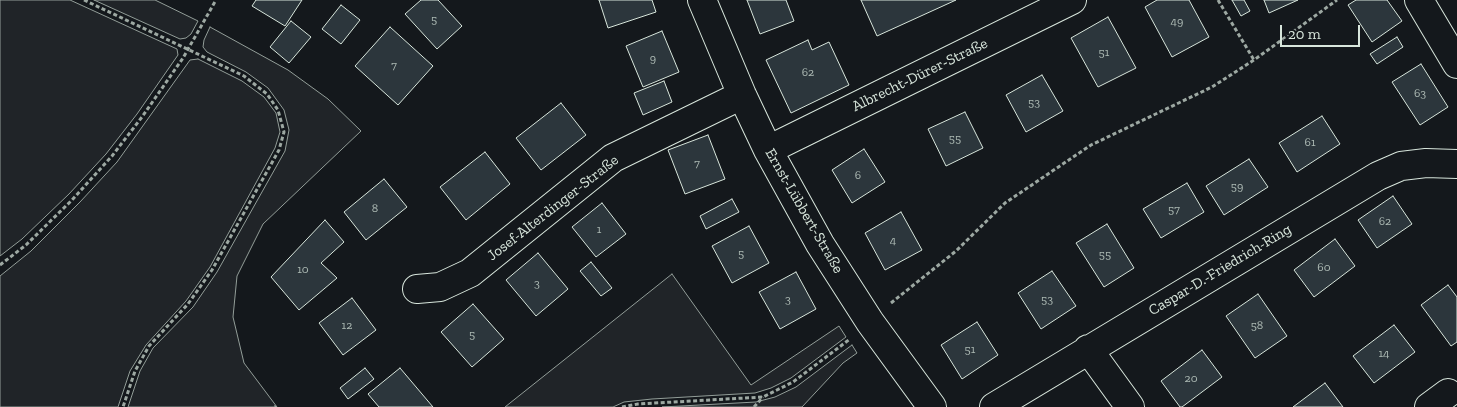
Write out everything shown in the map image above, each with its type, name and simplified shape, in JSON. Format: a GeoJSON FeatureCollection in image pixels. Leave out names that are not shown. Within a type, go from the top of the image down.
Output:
{"type":"FeatureCollection","features":[{"type":"Feature","properties":{"kind":"street","name":"Ernst-Lübbert-Straße"},"geometry":{"type":"LineString","coordinates":[[702,0],[742,95],[768,150],[820,244],[870,322],[932,407]]}},
{"type":"Feature","properties":{"kind":"street","name":"Albrecht-Dürer-Straße"},"geometry":{"type":"LineString","coordinates":[[768,150],[1072,0]]}},
{"type":"Feature","properties":{"kind":"street"},"geometry":{"type":"LineString","coordinates":[[1419,0],[1457,64]]}},
{"type":"Feature","properties":{"kind":"street","name":"Josef-Alterdinger-Straße"},"geometry":{"type":"LineString","coordinates":[[417,289],[440,287],[470,273],[613,158],[742,95]]}},
{"type":"Feature","properties":{"kind":"street","name":"Caspar-D.-Friedrich-Ring"},"geometry":{"type":"LineString","coordinates":[[994,407],[1378,176],[1401,166],[1426,163],[1457,164]]}},
{"type":"Feature","properties":{"kind":"street"},"geometry":{"type":"LineString","coordinates":[[1088,349],[1130,407]]}},
{"type":"Feature","properties":{"kind":"path"},"geometry":{"type":"LineString","coordinates":[[84,0],[244,76],[267,94],[278,110],[284,132],[279,150],[212,270],[188,304],[149,346],[135,371],[123,407]]}},
{"type":"Feature","properties":{"kind":"path"},"geometry":{"type":"LineString","coordinates":[[0,266],[26,245],[72,200],[112,156],[142,117],[189,49],[216,0]]}},
{"type":"Feature","properties":{"kind":"path"},"geometry":{"type":"LineString","coordinates":[[1218,0],[1254,60]]}},
{"type":"Feature","properties":{"kind":"path"},"geometry":{"type":"LineString","coordinates":[[754,407],[763,397],[793,382],[844,345],[956,250],[1005,203],[1090,145],[1212,87],[1254,60],[1338,0]]}},
{"type":"Feature","properties":{"kind":"path"},"geometry":{"type":"LineString","coordinates":[[622,407],[638,404],[763,397]]}},
{"type":"Feature","properties":{"kind":"shaded area"},"geometry":{"type":"Polygon","coordinates":[[[0,0],[70,0],[177,49],[178,55],[137,114],[106,154],[69,194],[22,239],[0,256],[0,0]]]}},
{"type":"Feature","properties":{"kind":"shaded area"},"geometry":{"type":"Polygon","coordinates":[[[94,0],[155,0],[198,21],[191,34],[186,38],[180,39],[94,0]]]}},
{"type":"Feature","properties":{"kind":"shaded area"},"geometry":{"type":"Polygon","coordinates":[[[210,27],[288,70],[328,99],[361,131],[263,224],[237,276],[233,317],[244,363],[277,407],[128,407],[140,371],[153,348],[193,307],[217,272],[285,151],[289,130],[284,110],[268,88],[246,72],[207,52],[203,47],[210,27]]]}},
{"type":"Feature","properties":{"kind":"shaded area"},"geometry":{"type":"Polygon","coordinates":[[[198,59],[242,81],[264,97],[276,113],[280,132],[275,148],[210,267],[186,301],[146,345],[130,371],[118,407],[0,407],[0,276],[31,251],[117,162],[190,60],[198,59]]]}},
{"type":"Feature","properties":{"kind":"shaded area"},"geometry":{"type":"Polygon","coordinates":[[[672,274],[751,385],[839,326],[846,337],[791,378],[771,388],[755,393],[652,399],[624,402],[613,407],[505,407],[672,274]]]}},
{"type":"Feature","properties":{"kind":"shaded area"},"geometry":{"type":"Polygon","coordinates":[[[852,345],[857,353],[843,363],[802,407],[662,407],[756,402],[775,397],[796,387],[852,345]]]}},
{"type":"Feature","properties":{"kind":"building"},"geometry":{"type":"Polygon","coordinates":[[[256,0],[302,0],[285,26],[252,6],[256,0]]]}},
{"type":"Feature","properties":{"kind":"building"},"geometry":{"type":"Polygon","coordinates":[[[421,0],[438,0],[462,26],[437,49],[405,14],[421,0]]]}},
{"type":"Feature","properties":{"kind":"building"},"geometry":{"type":"Polygon","coordinates":[[[599,0],[652,0],[656,12],[608,28],[599,0]]]}},
{"type":"Feature","properties":{"kind":"building"},"geometry":{"type":"Polygon","coordinates":[[[747,0],[786,0],[794,21],[760,34],[747,0]]]}},
{"type":"Feature","properties":{"kind":"building"},"geometry":{"type":"Polygon","coordinates":[[[861,0],[956,0],[877,36],[861,0]]]}},
{"type":"Feature","properties":{"kind":"building"},"geometry":{"type":"Polygon","coordinates":[[[1157,0],[1189,0],[1209,37],[1172,57],[1145,7],[1157,0]]]}},
{"type":"Feature","properties":{"kind":"building"},"geometry":{"type":"Polygon","coordinates":[[[1232,0],[1244,0],[1250,11],[1241,16],[1232,0]]]}},
{"type":"Feature","properties":{"kind":"building"},"geometry":{"type":"Polygon","coordinates":[[[1264,0],[1298,0],[1269,13],[1264,0]]]}},
{"type":"Feature","properties":{"kind":"building"},"geometry":{"type":"Polygon","coordinates":[[[1356,0],[1387,0],[1402,21],[1372,42],[1348,5],[1356,0]]]}},
{"type":"Feature","properties":{"kind":"building"},"geometry":{"type":"Polygon","coordinates":[[[341,5],[360,20],[341,44],[322,29],[341,5]]]}},
{"type":"Feature","properties":{"kind":"building"},"geometry":{"type":"Polygon","coordinates":[[[1108,17],[1136,68],[1098,87],[1071,38],[1108,17]]]}},
{"type":"Feature","properties":{"kind":"building"},"geometry":{"type":"Polygon","coordinates":[[[291,21],[311,37],[289,63],[270,47],[291,21]]]}},
{"type":"Feature","properties":{"kind":"building"},"geometry":{"type":"Polygon","coordinates":[[[390,27],[433,66],[398,105],[355,66],[390,27]]]}},
{"type":"Feature","properties":{"kind":"building"},"geometry":{"type":"Polygon","coordinates":[[[662,31],[679,72],[643,87],[626,46],[662,31]]]}},
{"type":"Feature","properties":{"kind":"building"},"geometry":{"type":"Polygon","coordinates":[[[1397,37],[1403,47],[1377,64],[1370,54],[1397,37]]]}},
{"type":"Feature","properties":{"kind":"building"},"geometry":{"type":"Polygon","coordinates":[[[808,40],[812,50],[829,42],[849,85],[791,113],[766,60],[808,40]]]}},
{"type":"Feature","properties":{"kind":"building"},"geometry":{"type":"Polygon","coordinates":[[[1421,64],[1448,107],[1420,125],[1392,82],[1421,64]]]}},
{"type":"Feature","properties":{"kind":"building"},"geometry":{"type":"Polygon","coordinates":[[[1042,75],[1063,111],[1026,132],[1006,95],[1042,75]]]}},
{"type":"Feature","properties":{"kind":"building"},"geometry":{"type":"Polygon","coordinates":[[[664,81],[672,102],[643,115],[634,93],[664,81]]]}},
{"type":"Feature","properties":{"kind":"building"},"geometry":{"type":"Polygon","coordinates":[[[561,103],[586,135],[541,170],[516,138],[561,103]]]}},
{"type":"Feature","properties":{"kind":"building"},"geometry":{"type":"Polygon","coordinates":[[[965,112],[983,148],[946,166],[928,129],[965,112]]]}},
{"type":"Feature","properties":{"kind":"building"},"geometry":{"type":"Polygon","coordinates":[[[1322,116],[1340,144],[1297,172],[1279,143],[1322,116]]]}},
{"type":"Feature","properties":{"kind":"building"},"geometry":{"type":"Polygon","coordinates":[[[708,135],[725,179],[685,194],[668,150],[708,135]]]}},
{"type":"Feature","properties":{"kind":"building"},"geometry":{"type":"Polygon","coordinates":[[[864,149],[885,182],[852,203],[832,170],[864,149]]]}},
{"type":"Feature","properties":{"kind":"building"},"geometry":{"type":"Polygon","coordinates":[[[485,152],[510,184],[466,220],[440,187],[485,152]]]}},
{"type":"Feature","properties":{"kind":"building"},"geometry":{"type":"Polygon","coordinates":[[[1249,159],[1268,187],[1224,215],[1206,186],[1249,159]]]}},
{"type":"Feature","properties":{"kind":"building"},"geometry":{"type":"Polygon","coordinates":[[[384,179],[407,207],[366,240],[344,212],[384,179]]]}},
{"type":"Feature","properties":{"kind":"building"},"geometry":{"type":"Polygon","coordinates":[[[1187,183],[1204,212],[1161,238],[1143,209],[1187,183]]]}},
{"type":"Feature","properties":{"kind":"building"},"geometry":{"type":"Polygon","coordinates":[[[1393,196],[1412,224],[1377,248],[1358,220],[1393,196]]]}},
{"type":"Feature","properties":{"kind":"building"},"geometry":{"type":"Polygon","coordinates":[[[732,199],[739,212],[706,229],[700,216],[732,199]]]}},
{"type":"Feature","properties":{"kind":"building"},"geometry":{"type":"Polygon","coordinates":[[[602,203],[626,234],[596,257],[572,227],[602,203]]]}},
{"type":"Feature","properties":{"kind":"building"},"geometry":{"type":"Polygon","coordinates":[[[901,212],[922,250],[885,270],[865,233],[901,212]]]}},
{"type":"Feature","properties":{"kind":"building"},"geometry":{"type":"Polygon","coordinates":[[[325,220],[344,242],[321,263],[337,278],[299,310],[271,277],[325,220]]]}},
{"type":"Feature","properties":{"kind":"building"},"geometry":{"type":"Polygon","coordinates":[[[1107,224],[1134,268],[1104,287],[1076,243],[1107,224]]]}},
{"type":"Feature","properties":{"kind":"building"},"geometry":{"type":"Polygon","coordinates":[[[749,226],[769,263],[732,283],[712,246],[749,226]]]}},
{"type":"Feature","properties":{"kind":"building"},"geometry":{"type":"Polygon","coordinates":[[[1335,239],[1355,266],[1314,297],[1294,270],[1335,239]]]}},
{"type":"Feature","properties":{"kind":"building"},"geometry":{"type":"Polygon","coordinates":[[[538,253],[568,289],[536,316],[506,280],[538,253]]]}},
{"type":"Feature","properties":{"kind":"building"},"geometry":{"type":"Polygon","coordinates":[[[591,262],[612,288],[601,296],[580,271],[591,262]]]}},
{"type":"Feature","properties":{"kind":"building"},"geometry":{"type":"Polygon","coordinates":[[[1052,271],[1076,306],[1041,329],[1018,293],[1052,271]]]}},
{"type":"Feature","properties":{"kind":"building"},"geometry":{"type":"Polygon","coordinates":[[[796,272],[816,309],[780,329],[759,292],[796,272]]]}},
{"type":"Feature","properties":{"kind":"building"},"geometry":{"type":"Polygon","coordinates":[[[1448,285],[1457,297],[1457,342],[1451,346],[1421,305],[1448,285]]]}},
{"type":"Feature","properties":{"kind":"building"},"geometry":{"type":"Polygon","coordinates":[[[1258,294],[1287,336],[1255,358],[1226,316],[1258,294]]]}},
{"type":"Feature","properties":{"kind":"building"},"geometry":{"type":"Polygon","coordinates":[[[352,298],[376,330],[343,355],[319,323],[352,298]]]}},
{"type":"Feature","properties":{"kind":"building"},"geometry":{"type":"Polygon","coordinates":[[[473,304],[504,339],[472,367],[441,332],[473,304]]]}},
{"type":"Feature","properties":{"kind":"building"},"geometry":{"type":"Polygon","coordinates":[[[977,322],[998,355],[962,379],[941,345],[977,322]]]}},
{"type":"Feature","properties":{"kind":"building"},"geometry":{"type":"Polygon","coordinates":[[[1394,325],[1415,352],[1374,383],[1353,356],[1394,325]]]}},
{"type":"Feature","properties":{"kind":"building"},"geometry":{"type":"Polygon","coordinates":[[[1202,350],[1222,377],[1180,407],[1161,381],[1202,350]]]}},
{"type":"Feature","properties":{"kind":"building"},"geometry":{"type":"Polygon","coordinates":[[[365,368],[374,379],[348,399],[340,388],[365,368]]]}},
{"type":"Feature","properties":{"kind":"building"},"geometry":{"type":"Polygon","coordinates":[[[400,368],[433,407],[379,407],[368,394],[400,368]]]}},
{"type":"Feature","properties":{"kind":"building"},"geometry":{"type":"Polygon","coordinates":[[[1325,383],[1343,407],[1293,407],[1325,383]]]}}]}
